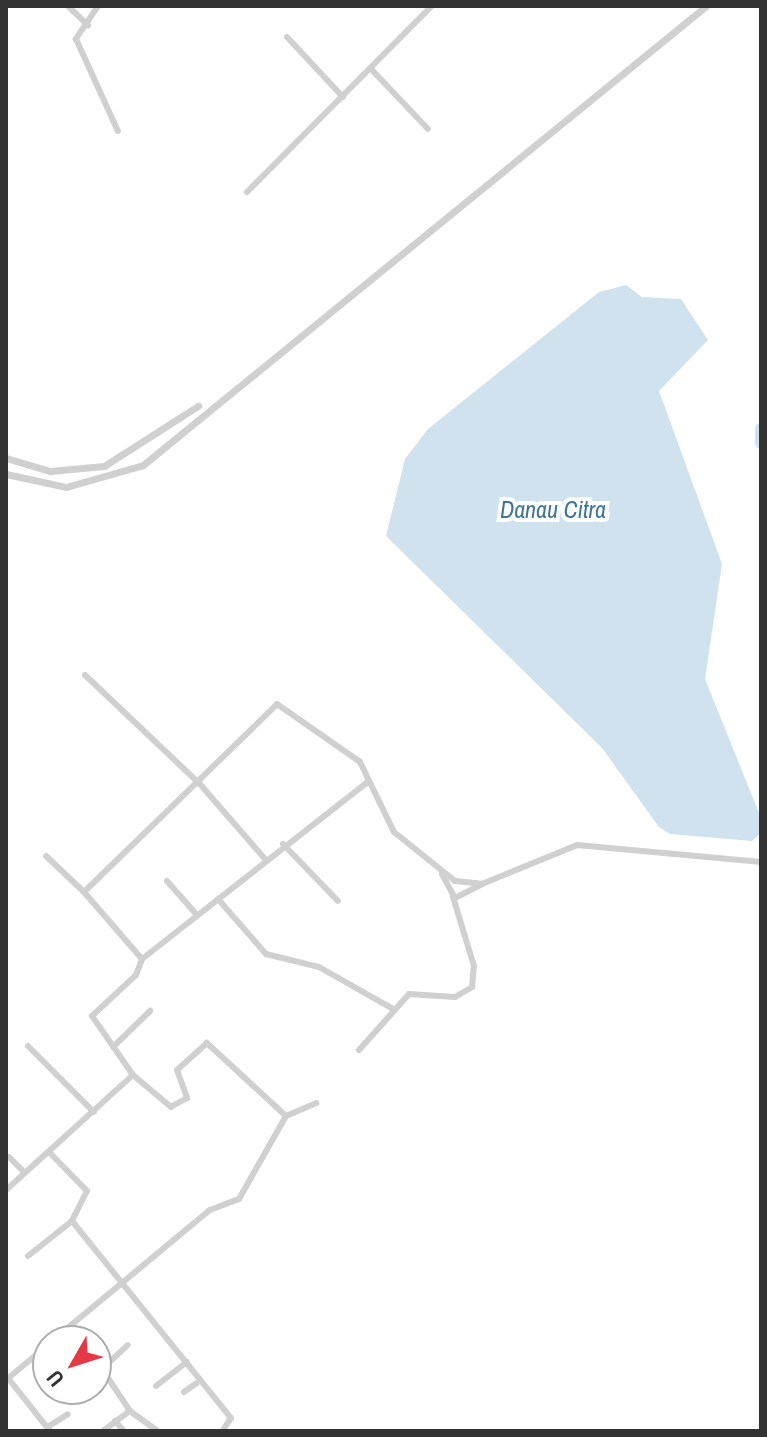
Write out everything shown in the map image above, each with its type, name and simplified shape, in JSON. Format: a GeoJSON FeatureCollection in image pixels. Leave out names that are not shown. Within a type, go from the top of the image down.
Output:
{"type":"FeatureCollection","features":[{"type":"Feature","properties":{"kind":"street"},"geometry":{"type":"LineString","coordinates":[[68,6],[88,25]]}},
{"type":"Feature","properties":{"kind":"street"},"geometry":{"type":"LineString","coordinates":[[98,6],[76,39],[118,131]]}},
{"type":"Feature","properties":{"kind":"street"},"geometry":{"type":"LineString","coordinates":[[247,192],[372,70],[432,6]]}},
{"type":"Feature","properties":{"kind":"street"},"geometry":{"type":"LineString","coordinates":[[6,474],[66,487],[147,462],[706,6]]}},
{"type":"Feature","properties":{"kind":"street"},"geometry":{"type":"LineString","coordinates":[[287,37],[343,97]]}},
{"type":"Feature","properties":{"kind":"street"},"geometry":{"type":"LineString","coordinates":[[372,70],[428,129]]}},
{"type":"Feature","properties":{"kind":"street"},"geometry":{"type":"LineString","coordinates":[[6,458],[66,472],[137,451],[198,406]]}},
{"type":"Feature","properties":{"kind":"street"},"geometry":{"type":"LineString","coordinates":[[137,451],[147,462]]}},
{"type":"Feature","properties":{"kind":"street"},"geometry":{"type":"LineString","coordinates":[[85,675],[199,783],[266,860]]}},
{"type":"Feature","properties":{"kind":"street"},"geometry":{"type":"LineString","coordinates":[[84,892],[277,704],[352,754],[394,832],[455,881],[482,884]]}},
{"type":"Feature","properties":{"kind":"street"},"geometry":{"type":"LineString","coordinates":[[286,1116],[207,1043],[177,1070],[187,1098],[177,1109],[133,1075],[92,1016],[136,975],[142,959],[283,844],[368,782]]}},
{"type":"Feature","properties":{"kind":"street"},"geometry":{"type":"LineString","coordinates":[[283,844],[338,901]]}},
{"type":"Feature","properties":{"kind":"street"},"geometry":{"type":"LineString","coordinates":[[453,897],[577,845],[761,862]]}},
{"type":"Feature","properties":{"kind":"street"},"geometry":{"type":"LineString","coordinates":[[46,856],[84,892],[142,959]]}},
{"type":"Feature","properties":{"kind":"street"},"geometry":{"type":"LineString","coordinates":[[359,1050],[409,994],[455,997],[472,987],[474,966],[453,897],[440,870]]}},
{"type":"Feature","properties":{"kind":"street"},"geometry":{"type":"LineString","coordinates":[[167,881],[197,915]]}},
{"type":"Feature","properties":{"kind":"street"},"geometry":{"type":"LineString","coordinates":[[218,899],[266,954],[319,967],[395,1010]]}},
{"type":"Feature","properties":{"kind":"street"},"geometry":{"type":"LineString","coordinates":[[113,1047],[150,1011]]}},
{"type":"Feature","properties":{"kind":"street"},"geometry":{"type":"LineString","coordinates":[[28,1046],[94,1112]]}},
{"type":"Feature","properties":{"kind":"street"},"geometry":{"type":"LineString","coordinates":[[6,1190],[22,1170],[49,1152],[133,1075]]}},
{"type":"Feature","properties":{"kind":"street"},"geometry":{"type":"LineString","coordinates":[[72,1324],[210,1210],[239,1199],[286,1116],[316,1103]]}},
{"type":"Feature","properties":{"kind":"street"},"geometry":{"type":"LineString","coordinates":[[28,1256],[72,1221],[87,1191],[49,1152]]}},
{"type":"Feature","properties":{"kind":"street"},"geometry":{"type":"LineString","coordinates":[[9,1157],[22,1170]]}},
{"type":"Feature","properties":{"kind":"street"},"geometry":{"type":"LineString","coordinates":[[72,1221],[187,1362],[197,1383],[231,1418],[223,1430]]}},
{"type":"Feature","properties":{"kind":"street"},"geometry":{"type":"LineString","coordinates":[[112,1360],[128,1345]]}},
{"type":"Feature","properties":{"kind":"street"},"geometry":{"type":"LineString","coordinates":[[32,1358],[7,1379],[50,1430],[68,1414]]}},
{"type":"Feature","properties":{"kind":"street"},"geometry":{"type":"LineString","coordinates":[[156,1386],[187,1362]]}},
{"type":"Feature","properties":{"kind":"street"},"geometry":{"type":"LineString","coordinates":[[184,1392],[197,1383]]}},
{"type":"Feature","properties":{"kind":"street"},"geometry":{"type":"LineString","coordinates":[[112,1384],[130,1411],[158,1431]]}},
{"type":"Feature","properties":{"kind":"street"},"geometry":{"type":"LineString","coordinates":[[103,1431],[130,1411]]}},
{"type":"Feature","properties":{"kind":"street"},"geometry":{"type":"LineString","coordinates":[[115,1421],[124,1431]]}},
{"type":"Feature","properties":{"kind":"water","name":"Danau Citra"},"geometry":{"type":"Polygon","coordinates":[[[626,285],[642,297],[681,299],[708,340],[659,391],[722,564],[705,679],[761,818],[761,833],[752,841],[670,834],[659,827],[602,748],[386,536],[405,459],[428,429],[599,292],[626,285]]]}},
{"type":"Feature","properties":{"kind":"waterway"},"geometry":{"type":"LineString","coordinates":[[761,429],[761,443]]}}]}
